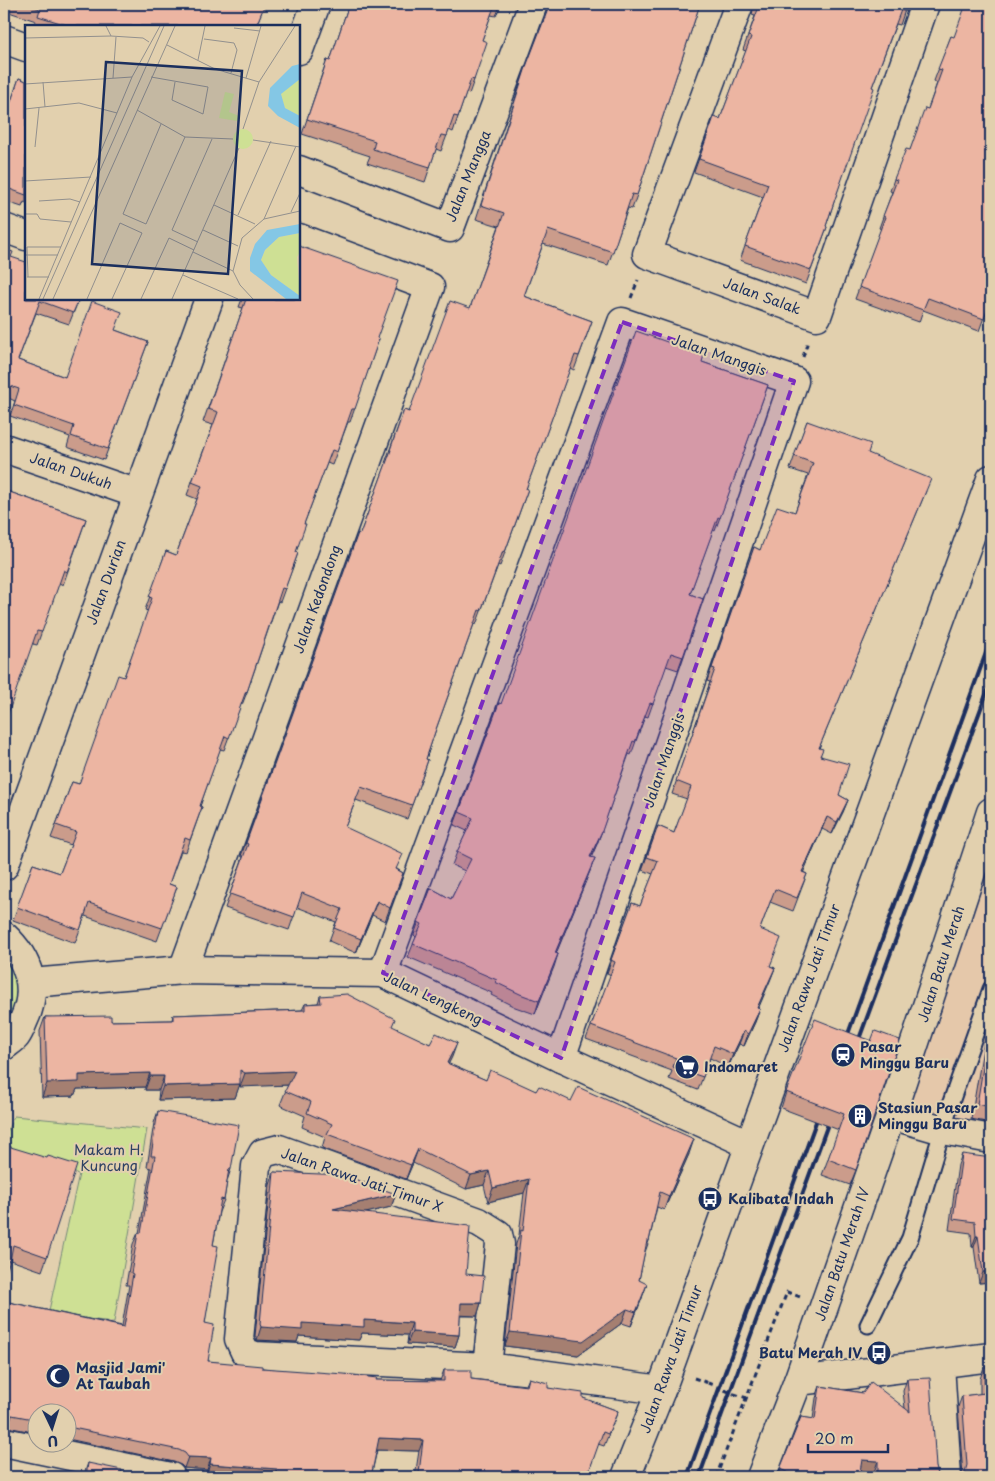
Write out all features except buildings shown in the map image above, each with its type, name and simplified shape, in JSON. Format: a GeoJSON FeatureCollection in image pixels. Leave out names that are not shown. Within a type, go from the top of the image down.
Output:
{"type":"FeatureCollection","features":[{"type":"Feature","properties":{"kind":"street"},"geometry":{"type":"LineString","coordinates":[[300,47],[316,4]]}},
{"type":"Feature","properties":{"kind":"street","name":"Jalan Mangga"},"geometry":{"type":"LineString","coordinates":[[300,170],[450,228],[533,4]]}},
{"type":"Feature","properties":{"kind":"street"},"geometry":{"type":"LineString","coordinates":[[647,254],[740,4]]}},
{"type":"Feature","properties":{"kind":"street","name":"Jalan Salak"},"geometry":{"type":"LineString","coordinates":[[647,254],[817,316],[925,4]]}},
{"type":"Feature","properties":{"kind":"street"},"geometry":{"type":"LineString","coordinates":[[4,39],[25,47]]}},
{"type":"Feature","properties":{"kind":"street"},"geometry":{"type":"LineString","coordinates":[[4,228],[25,236]]}},
{"type":"Feature","properties":{"kind":"street","name":"Jalan Kedondong"},"geometry":{"type":"LineString","coordinates":[[183,970],[430,287],[300,238]]}},
{"type":"Feature","properties":{"kind":"street","name":"Jalan Durian"},"geometry":{"type":"LineString","coordinates":[[4,866],[138,494],[205,300]]}},
{"type":"Feature","properties":{"kind":"street"},"geometry":{"type":"LineString","coordinates":[[382,973],[622,322]]}},
{"type":"Feature","properties":{"kind":"street","name":"Jalan Manggis"},"geometry":{"type":"LineString","coordinates":[[561,1058],[794,381],[622,322]]}},
{"type":"Feature","properties":{"kind":"street","name":"Jalan Dukuh"},"geometry":{"type":"LineString","coordinates":[[4,448],[138,494]]}},
{"type":"Feature","properties":{"kind":"street","name":"Jalan Rawa Jati Timur"},"geometry":{"type":"LineString","coordinates":[[626,1477],[661,1390],[991,479]]}},
{"type":"Feature","properties":{"kind":"street","name":"Jalan Batu Merah"},"geometry":{"type":"LineString","coordinates":[[891,1115],[991,812]]}},
{"type":"Feature","properties":{"kind":"street"},"geometry":{"type":"LineString","coordinates":[[4,936],[16,947],[26,964],[31,983],[29,1011],[16,1036],[4,1046]]}},
{"type":"Feature","properties":{"kind":"street","name":"Jalan Lengkeng"},"geometry":{"type":"LineString","coordinates":[[31,983],[183,970],[382,973],[749,1144]]}},
{"type":"Feature","properties":{"kind":"street"},"geometry":{"type":"LineString","coordinates":[[891,1115],[942,1130],[991,1139]]}},
{"type":"Feature","properties":{"kind":"street","name":"Jalan Batu Merah IV"},"geometry":{"type":"LineString","coordinates":[[761,1477],[798,1381],[891,1115]]}},
{"type":"Feature","properties":{"kind":"street","name":"Jalan Rawa Jati Timur X"},"geometry":{"type":"LineString","coordinates":[[487,1367],[500,1244],[498,1234],[479,1222],[279,1149],[263,1153],[256,1166],[239,1339],[245,1352],[255,1356],[487,1367],[661,1390]]}},
{"type":"Feature","properties":{"kind":"street"},"geometry":{"type":"LineString","coordinates":[[798,1381],[991,1357]]}},
{"type":"Feature","properties":{"kind":"street"},"geometry":{"type":"LineString","coordinates":[[940,1364],[947,1477]]}},
{"type":"Feature","properties":{"kind":"street"},"geometry":{"type":"LineString","coordinates":[[4,1442],[79,1468],[171,1477]]}},
{"type":"Feature","properties":{"kind":"lane"},"geometry":{"type":"LineString","coordinates":[[868,1325],[910,1238],[950,1104],[991,988]]}},
{"type":"Feature","properties":{"kind":"path"},"geometry":{"type":"LineString","coordinates":[[622,322],[647,254]]}},
{"type":"Feature","properties":{"kind":"path"},"geometry":{"type":"LineString","coordinates":[[794,381],[817,316]]}},
{"type":"Feature","properties":{"kind":"path"},"geometry":{"type":"LineString","coordinates":[[716,1477],[787,1292]]}},
{"type":"Feature","properties":{"kind":"path"},"geometry":{"type":"LineString","coordinates":[[692,1378],[746,1398]]}},
{"type":"Feature","properties":{"kind":"highlighted area"},"geometry":{"type":"Polygon","coordinates":[[[622,322],[794,381],[561,1058],[383,973],[622,322]]]}},
{"type":"Feature","properties":{"kind":"shaded area"},"geometry":{"type":"Polygon","coordinates":[[[991,803],[991,1143],[886,1115],[991,803]]]}},
{"type":"Feature","properties":{"kind":"green space"},"geometry":{"type":"Polygon","coordinates":[[[4,936],[31,983],[4,1046],[4,936]]]}},
{"type":"Feature","properties":{"kind":"green space","name":"Makam H. Kuncung"},"geometry":{"type":"Polygon","coordinates":[[[14,1116],[147,1129],[114,1322],[48,1315],[79,1174],[4,1154],[4,1138],[14,1116]]]}},
{"type":"Feature","properties":{"kind":"railway"},"geometry":{"type":"LineString","coordinates":[[844,1045],[991,639]]}},
{"type":"Feature","properties":{"kind":"railway"},"geometry":{"type":"LineString","coordinates":[[855,1050],[991,681]]}},
{"type":"Feature","properties":{"kind":"railway"},"geometry":{"type":"LineString","coordinates":[[687,1477],[821,1108]]}},
{"type":"Feature","properties":{"kind":"railway"},"geometry":{"type":"LineString","coordinates":[[699,1477],[832,1113]]}},
{"type":"Feature","properties":{"kind":"place","name":"Pasar Minggu Baru"},"geometry":{"type":"Point","coordinates":[843,1055]}},
{"type":"Feature","properties":{"kind":"place","name":"Indomaret"},"geometry":{"type":"Point","coordinates":[687,1067]}},
{"type":"Feature","properties":{"kind":"place","name":"Stasiun Pasar Minggu Baru"},"geometry":{"type":"Point","coordinates":[860,1116]}},
{"type":"Feature","properties":{"kind":"place","name":"Kalibata Indah"},"geometry":{"type":"Point","coordinates":[710,1199]}},
{"type":"Feature","properties":{"kind":"place","name":"Batu Merah IV"},"geometry":{"type":"Point","coordinates":[879,1353]}},
{"type":"Feature","properties":{"kind":"place","name":"Masjid Jami' At Taubah"},"geometry":{"type":"Point","coordinates":[58,1376]}}]}
